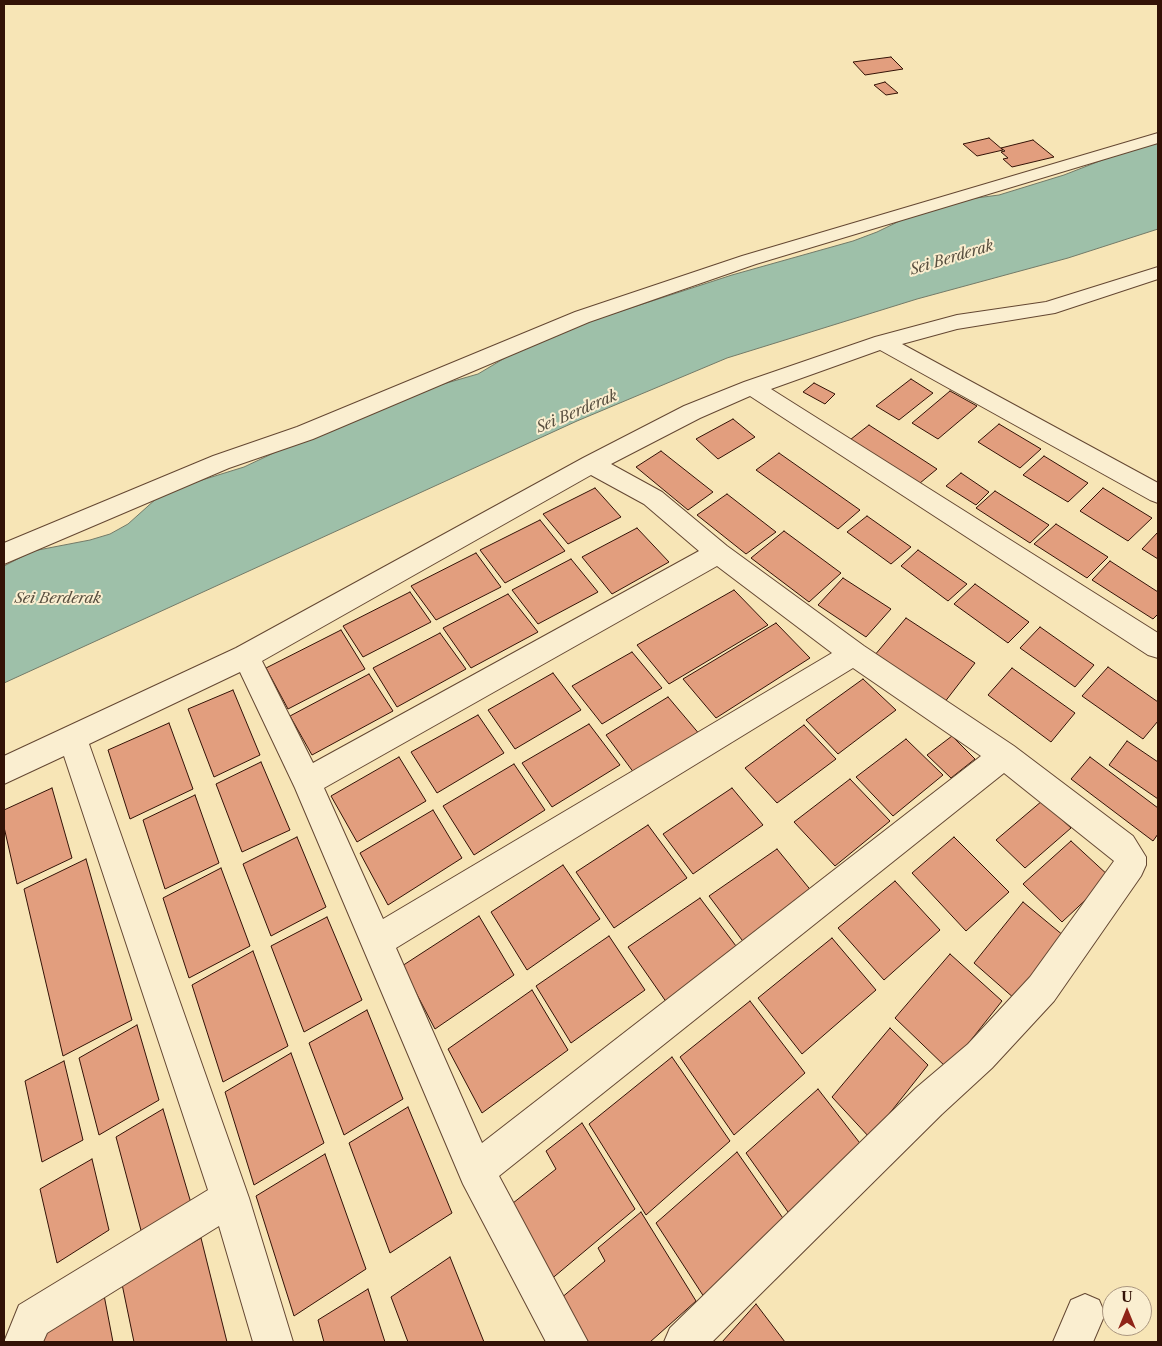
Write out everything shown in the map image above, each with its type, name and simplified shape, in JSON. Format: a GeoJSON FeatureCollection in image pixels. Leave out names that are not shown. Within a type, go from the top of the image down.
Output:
{"type":"FeatureCollection","features":[{"type":"Feature","properties":{"kind":"street"},"geometry":{"type":"LineString","coordinates":[[4,554],[221,462],[305,433],[582,317],[749,260],[1158,138]]}},
{"type":"Feature","properties":{"kind":"street"},"geometry":{"type":"LineString","coordinates":[[4,770],[72,736],[246,656],[591,464],[692,412],[752,387],[882,342],[957,322],[1048,308],[1158,273]]}},
{"type":"Feature","properties":{"kind":"street"},"geometry":{"type":"LineString","coordinates":[[882,342],[1158,494]]}},
{"type":"Feature","properties":{"kind":"street"},"geometry":{"type":"LineString","coordinates":[[752,387],[1158,647]]}},
{"type":"Feature","properties":{"kind":"street"},"geometry":{"type":"LineString","coordinates":[[591,464],[653,498],[718,553],[854,654],[1004,755],[1122,847],[1130,858],[1130,866],[1042,989],[980,1056],[929,1101],[684,1342]]}},
{"type":"Feature","properties":{"kind":"street"},"geometry":{"type":"LineString","coordinates":[[307,782],[718,553]]}},
{"type":"Feature","properties":{"kind":"street"},"geometry":{"type":"LineString","coordinates":[[375,942],[854,654]]}},
{"type":"Feature","properties":{"kind":"street"},"geometry":{"type":"LineString","coordinates":[[246,656],[307,782],[476,1171],[568,1342]]}},
{"type":"Feature","properties":{"kind":"street"},"geometry":{"type":"LineString","coordinates":[[72,736],[230,1198],[273,1342]]}},
{"type":"Feature","properties":{"kind":"street"},"geometry":{"type":"LineString","coordinates":[[476,1171],[1004,755]]}},
{"type":"Feature","properties":{"kind":"street"},"geometry":{"type":"LineString","coordinates":[[23,1342],[33,1319],[230,1198]]}},
{"type":"Feature","properties":{"kind":"water","name":"Sei Berderak"},"geometry":{"type":"Polygon","coordinates":[[[1158,141],[1158,229],[1068,258],[917,299],[727,358],[577,421],[4,683],[4,566],[33,551],[90,540],[110,534],[128,524],[157,498],[173,489],[244,467],[384,401],[478,374],[530,343],[572,327],[732,275],[853,241],[877,232],[916,213],[961,200],[999,195],[1064,175],[1133,148],[1158,141]]]}},
{"type":"Feature","properties":{"kind":"building"},"geometry":{"type":"Polygon","coordinates":[[[891,57],[903,69],[865,75],[853,62],[891,57]]]}},
{"type":"Feature","properties":{"kind":"building"},"geometry":{"type":"Polygon","coordinates":[[[885,82],[898,93],[886,95],[874,85],[885,82]]]}},
{"type":"Feature","properties":{"kind":"building"},"geometry":{"type":"Polygon","coordinates":[[[989,138],[1003,150],[977,156],[963,144],[989,138]]]}},
{"type":"Feature","properties":{"kind":"building"},"geometry":{"type":"Polygon","coordinates":[[[1033,140],[1054,157],[1012,167],[1003,159],[1008,158],[1001,152],[1005,151],[1001,148],[1033,140]]]}},
{"type":"Feature","properties":{"kind":"building"},"geometry":{"type":"Polygon","coordinates":[[[911,379],[933,393],[899,420],[876,406],[911,379]]]}},
{"type":"Feature","properties":{"kind":"building"},"geometry":{"type":"Polygon","coordinates":[[[814,383],[835,394],[825,404],[803,392],[814,383]]]}},
{"type":"Feature","properties":{"kind":"building"},"geometry":{"type":"Polygon","coordinates":[[[950,391],[977,406],[938,439],[912,423],[950,391]]]}},
{"type":"Feature","properties":{"kind":"building"},"geometry":{"type":"Polygon","coordinates":[[[733,419],[755,437],[718,459],[696,439],[733,419]]]}},
{"type":"Feature","properties":{"kind":"building"},"geometry":{"type":"Polygon","coordinates":[[[999,424],[1041,449],[1020,468],[978,442],[999,424]]]}},
{"type":"Feature","properties":{"kind":"building"},"geometry":{"type":"Polygon","coordinates":[[[869,425],[937,469],[914,488],[846,443],[869,425]]]}},
{"type":"Feature","properties":{"kind":"building"},"geometry":{"type":"Polygon","coordinates":[[[661,451],[713,492],[688,510],[636,467],[661,451]]]}},
{"type":"Feature","properties":{"kind":"building"},"geometry":{"type":"Polygon","coordinates":[[[779,453],[860,510],[838,529],[756,470],[779,453]]]}},
{"type":"Feature","properties":{"kind":"building"},"geometry":{"type":"Polygon","coordinates":[[[1044,456],[1088,483],[1068,502],[1023,475],[1044,456]]]}},
{"type":"Feature","properties":{"kind":"building"},"geometry":{"type":"Polygon","coordinates":[[[961,473],[989,492],[976,505],[946,486],[961,473]]]}},
{"type":"Feature","properties":{"kind":"building"},"geometry":{"type":"Polygon","coordinates":[[[595,488],[621,517],[568,544],[543,514],[595,488]]]}},
{"type":"Feature","properties":{"kind":"building"},"geometry":{"type":"Polygon","coordinates":[[[1103,488],[1152,518],[1128,541],[1080,511],[1103,488]]]}},
{"type":"Feature","properties":{"kind":"building"},"geometry":{"type":"Polygon","coordinates":[[[995,491],[1049,525],[1030,543],[976,508],[995,491]]]}},
{"type":"Feature","properties":{"kind":"building"},"geometry":{"type":"Polygon","coordinates":[[[727,494],[776,532],[746,554],[697,515],[727,494]]]}},
{"type":"Feature","properties":{"kind":"building"},"geometry":{"type":"Polygon","coordinates":[[[867,516],[911,547],[891,564],[847,532],[867,516]]]}},
{"type":"Feature","properties":{"kind":"building"},"geometry":{"type":"Polygon","coordinates":[[[540,520],[565,551],[505,583],[480,550],[540,520]]]}},
{"type":"Feature","properties":{"kind":"building"},"geometry":{"type":"Polygon","coordinates":[[[1056,524],[1108,557],[1087,578],[1034,544],[1056,524]]]}},
{"type":"Feature","properties":{"kind":"building"},"geometry":{"type":"Polygon","coordinates":[[[637,528],[669,562],[612,594],[582,557],[637,528]]]}},
{"type":"Feature","properties":{"kind":"building"},"geometry":{"type":"Polygon","coordinates":[[[784,531],[841,573],[809,602],[751,558],[784,531]]]}},
{"type":"Feature","properties":{"kind":"building"},"geometry":{"type":"Polygon","coordinates":[[[1158,532],[1158,559],[1142,549],[1158,532]]]}},
{"type":"Feature","properties":{"kind":"building"},"geometry":{"type":"Polygon","coordinates":[[[918,550],[967,584],[948,601],[901,566],[918,550]]]}},
{"type":"Feature","properties":{"kind":"building"},"geometry":{"type":"Polygon","coordinates":[[[476,553],[501,587],[436,620],[411,586],[476,553]]]}},
{"type":"Feature","properties":{"kind":"building"},"geometry":{"type":"Polygon","coordinates":[[[571,559],[598,592],[538,624],[512,590],[571,559]]]}},
{"type":"Feature","properties":{"kind":"building"},"geometry":{"type":"Polygon","coordinates":[[[1110,561],[1158,592],[1158,614],[1153,619],[1092,580],[1110,561]]]}},
{"type":"Feature","properties":{"kind":"building"},"geometry":{"type":"Polygon","coordinates":[[[843,578],[891,609],[866,637],[818,605],[843,578]]]}},
{"type":"Feature","properties":{"kind":"building"},"geometry":{"type":"Polygon","coordinates":[[[975,584],[1029,622],[1008,643],[954,604],[975,584]]]}},
{"type":"Feature","properties":{"kind":"building"},"geometry":{"type":"Polygon","coordinates":[[[734,590],[768,625],[669,684],[637,645],[734,590]]]}},
{"type":"Feature","properties":{"kind":"building"},"geometry":{"type":"Polygon","coordinates":[[[410,592],[431,622],[363,657],[343,626],[410,592]]]}},
{"type":"Feature","properties":{"kind":"building"},"geometry":{"type":"Polygon","coordinates":[[[508,594],[538,632],[471,668],[443,628],[508,594]]]}},
{"type":"Feature","properties":{"kind":"building"},"geometry":{"type":"Polygon","coordinates":[[[906,618],[975,663],[944,703],[874,656],[906,618]]]}},
{"type":"Feature","properties":{"kind":"building"},"geometry":{"type":"Polygon","coordinates":[[[776,623],[810,658],[716,718],[683,679],[776,623]]]}},
{"type":"Feature","properties":{"kind":"building"},"geometry":{"type":"Polygon","coordinates":[[[1040,627],[1094,665],[1075,687],[1020,648],[1040,627]]]}},
{"type":"Feature","properties":{"kind":"building"},"geometry":{"type":"Polygon","coordinates":[[[341,630],[365,669],[288,709],[266,668],[341,630]]]}},
{"type":"Feature","properties":{"kind":"building"},"geometry":{"type":"Polygon","coordinates":[[[440,633],[466,669],[397,707],[373,668],[440,633]]]}},
{"type":"Feature","properties":{"kind":"building"},"geometry":{"type":"Polygon","coordinates":[[[632,652],[662,688],[602,724],[572,686],[632,652]]]}},
{"type":"Feature","properties":{"kind":"building"},"geometry":{"type":"Polygon","coordinates":[[[1108,667],[1158,702],[1158,721],[1143,739],[1082,696],[1108,667]]]}},
{"type":"Feature","properties":{"kind":"building"},"geometry":{"type":"Polygon","coordinates":[[[1012,668],[1075,713],[1051,742],[988,695],[1012,668]]]}},
{"type":"Feature","properties":{"kind":"building"},"geometry":{"type":"Polygon","coordinates":[[[553,673],[581,710],[515,749],[488,710],[553,673]]]}},
{"type":"Feature","properties":{"kind":"building"},"geometry":{"type":"Polygon","coordinates":[[[369,674],[393,711],[312,755],[290,716],[369,674]]]}},
{"type":"Feature","properties":{"kind":"building"},"geometry":{"type":"Polygon","coordinates":[[[863,679],[896,710],[838,754],[806,720],[863,679]]]}},
{"type":"Feature","properties":{"kind":"building"},"geometry":{"type":"Polygon","coordinates":[[[233,690],[260,755],[214,777],[188,709],[233,690]]]}},
{"type":"Feature","properties":{"kind":"building"},"geometry":{"type":"Polygon","coordinates":[[[668,697],[701,736],[637,777],[606,735],[668,697]]]}},
{"type":"Feature","properties":{"kind":"building"},"geometry":{"type":"Polygon","coordinates":[[[478,715],[504,753],[437,793],[411,752],[478,715]]]}},
{"type":"Feature","properties":{"kind":"building"},"geometry":{"type":"Polygon","coordinates":[[[169,723],[193,789],[130,819],[108,750],[169,723]]]}},
{"type":"Feature","properties":{"kind":"building"},"geometry":{"type":"Polygon","coordinates":[[[589,724],[620,765],[552,807],[522,763],[589,724]]]}},
{"type":"Feature","properties":{"kind":"building"},"geometry":{"type":"Polygon","coordinates":[[[804,725],[836,759],[777,803],[745,768],[804,725]]]}},
{"type":"Feature","properties":{"kind":"building"},"geometry":{"type":"Polygon","coordinates":[[[952,736],[975,759],[951,778],[927,755],[952,736]]]}},
{"type":"Feature","properties":{"kind":"building"},"geometry":{"type":"Polygon","coordinates":[[[906,739],[943,775],[893,816],[856,777],[906,739]]]}},
{"type":"Feature","properties":{"kind":"building"},"geometry":{"type":"Polygon","coordinates":[[[1127,741],[1158,762],[1158,799],[1109,765],[1127,741]]]}},
{"type":"Feature","properties":{"kind":"building"},"geometry":{"type":"Polygon","coordinates":[[[399,757],[426,801],[357,842],[331,796],[399,757]]]}},
{"type":"Feature","properties":{"kind":"building"},"geometry":{"type":"Polygon","coordinates":[[[1090,757],[1158,808],[1158,834],[1153,841],[1071,779],[1090,757]]]}},
{"type":"Feature","properties":{"kind":"building"},"geometry":{"type":"Polygon","coordinates":[[[261,762],[290,830],[242,852],[216,784],[261,762]]]}},
{"type":"Feature","properties":{"kind":"building"},"geometry":{"type":"Polygon","coordinates":[[[514,764],[545,810],[474,855],[443,806],[514,764]]]}},
{"type":"Feature","properties":{"kind":"building"},"geometry":{"type":"Polygon","coordinates":[[[850,779],[890,821],[835,866],[794,822],[850,779]]]}},
{"type":"Feature","properties":{"kind":"building"},"geometry":{"type":"Polygon","coordinates":[[[52,788],[72,858],[17,884],[4,827],[4,810],[52,788]]]}},
{"type":"Feature","properties":{"kind":"building"},"geometry":{"type":"Polygon","coordinates":[[[732,788],[763,825],[693,874],[663,834],[732,788]]]}},
{"type":"Feature","properties":{"kind":"building"},"geometry":{"type":"Polygon","coordinates":[[[195,795],[219,863],[165,889],[143,820],[195,795]]]}},
{"type":"Feature","properties":{"kind":"building"},"geometry":{"type":"Polygon","coordinates":[[[1042,801],[1071,828],[1025,868],[996,840],[1042,801]]]}},
{"type":"Feature","properties":{"kind":"building"},"geometry":{"type":"Polygon","coordinates":[[[433,810],[462,858],[388,905],[360,853],[433,810]]]}},
{"type":"Feature","properties":{"kind":"building"},"geometry":{"type":"Polygon","coordinates":[[[648,825],[687,878],[614,928],[576,872],[648,825]]]}},
{"type":"Feature","properties":{"kind":"building"},"geometry":{"type":"Polygon","coordinates":[[[297,837],[326,907],[271,936],[243,864],[297,837]]]}},
{"type":"Feature","properties":{"kind":"building"},"geometry":{"type":"Polygon","coordinates":[[[954,837],[1009,892],[966,931],[912,873],[954,837]]]}},
{"type":"Feature","properties":{"kind":"building"},"geometry":{"type":"Polygon","coordinates":[[[1071,841],[1110,877],[1062,922],[1023,884],[1071,841]]]}},
{"type":"Feature","properties":{"kind":"building"},"geometry":{"type":"Polygon","coordinates":[[[777,849],[813,893],[745,944],[709,896],[777,849]]]}},
{"type":"Feature","properties":{"kind":"building"},"geometry":{"type":"Polygon","coordinates":[[[86,859],[132,1020],[63,1056],[24,889],[86,859]]]}},
{"type":"Feature","properties":{"kind":"building"},"geometry":{"type":"Polygon","coordinates":[[[563,865],[600,919],[527,970],[491,912],[563,865]]]}},
{"type":"Feature","properties":{"kind":"building"},"geometry":{"type":"Polygon","coordinates":[[[221,868],[250,946],[189,978],[163,898],[221,868]]]}},
{"type":"Feature","properties":{"kind":"building"},"geometry":{"type":"Polygon","coordinates":[[[895,881],[940,930],[884,980],[838,928],[895,881]]]}},
{"type":"Feature","properties":{"kind":"building"},"geometry":{"type":"Polygon","coordinates":[[[700,898],[739,950],[667,1003],[628,947],[700,898]]]}},
{"type":"Feature","properties":{"kind":"building"},"geometry":{"type":"Polygon","coordinates":[[[1023,902],[1064,936],[1015,999],[974,963],[1023,902]]]}},
{"type":"Feature","properties":{"kind":"building"},"geometry":{"type":"Polygon","coordinates":[[[479,916],[514,975],[435,1029],[402,966],[479,916]]]}},
{"type":"Feature","properties":{"kind":"building"},"geometry":{"type":"Polygon","coordinates":[[[327,917],[362,1000],[304,1032],[271,946],[327,917]]]}},
{"type":"Feature","properties":{"kind":"building"},"geometry":{"type":"Polygon","coordinates":[[[609,936],[645,990],[571,1043],[536,986],[609,936]]]}},
{"type":"Feature","properties":{"kind":"building"},"geometry":{"type":"Polygon","coordinates":[[[832,938],[876,990],[802,1054],[758,998],[832,938]]]}},
{"type":"Feature","properties":{"kind":"building"},"geometry":{"type":"Polygon","coordinates":[[[253,951],[288,1046],[223,1082],[192,985],[253,951]]]}},
{"type":"Feature","properties":{"kind":"building"},"geometry":{"type":"Polygon","coordinates":[[[950,954],[1002,1001],[948,1069],[895,1018],[950,954]]]}},
{"type":"Feature","properties":{"kind":"building"},"geometry":{"type":"Polygon","coordinates":[[[532,990],[568,1050],[482,1113],[448,1049],[532,990]]]}},
{"type":"Feature","properties":{"kind":"building"},"geometry":{"type":"Polygon","coordinates":[[[750,1001],[805,1073],[734,1135],[680,1057],[750,1001]]]}},
{"type":"Feature","properties":{"kind":"building"},"geometry":{"type":"Polygon","coordinates":[[[367,1010],[403,1099],[344,1135],[309,1043],[367,1010]]]}},
{"type":"Feature","properties":{"kind":"building"},"geometry":{"type":"Polygon","coordinates":[[[137,1025],[159,1100],[99,1135],[79,1058],[137,1025]]]}},
{"type":"Feature","properties":{"kind":"building"},"geometry":{"type":"Polygon","coordinates":[[[890,1028],[928,1065],[870,1138],[832,1097],[890,1028]]]}},
{"type":"Feature","properties":{"kind":"building"},"geometry":{"type":"Polygon","coordinates":[[[291,1053],[324,1143],[254,1185],[225,1092],[291,1053]]]}},
{"type":"Feature","properties":{"kind":"building"},"geometry":{"type":"Polygon","coordinates":[[[672,1057],[730,1141],[646,1215],[589,1124],[672,1057]]]}},
{"type":"Feature","properties":{"kind":"building"},"geometry":{"type":"Polygon","coordinates":[[[64,1061],[83,1140],[42,1162],[25,1081],[64,1061]]]}},
{"type":"Feature","properties":{"kind":"building"},"geometry":{"type":"Polygon","coordinates":[[[818,1089],[866,1151],[793,1219],[746,1153],[818,1089]]]}},
{"type":"Feature","properties":{"kind":"building"},"geometry":{"type":"Polygon","coordinates":[[[408,1107],[452,1213],[390,1253],[349,1143],[408,1107]]]}},
{"type":"Feature","properties":{"kind":"building"},"geometry":{"type":"Polygon","coordinates":[[[163,1109],[191,1203],[142,1234],[116,1137],[163,1109]]]}},
{"type":"Feature","properties":{"kind":"building"},"geometry":{"type":"Polygon","coordinates":[[[582,1123],[635,1209],[549,1281],[508,1207],[556,1169],[546,1151],[582,1123]]]}},
{"type":"Feature","properties":{"kind":"building"},"geometry":{"type":"Polygon","coordinates":[[[737,1152],[787,1224],[706,1300],[656,1223],[737,1152]]]}},
{"type":"Feature","properties":{"kind":"building"},"geometry":{"type":"Polygon","coordinates":[[[325,1154],[366,1269],[294,1316],[256,1196],[325,1154]]]}},
{"type":"Feature","properties":{"kind":"building"},"geometry":{"type":"Polygon","coordinates":[[[92,1159],[109,1230],[57,1263],[40,1189],[92,1159]]]}},
{"type":"Feature","properties":{"kind":"building"},"geometry":{"type":"Polygon","coordinates":[[[641,1212],[696,1301],[650,1342],[584,1342],[560,1299],[605,1261],[598,1248],[641,1212]]]}},
{"type":"Feature","properties":{"kind":"building"},"geometry":{"type":"Polygon","coordinates":[[[201,1238],[227,1342],[134,1342],[122,1284],[201,1238]]]}},
{"type":"Feature","properties":{"kind":"building"},"geometry":{"type":"Polygon","coordinates":[[[450,1257],[484,1342],[408,1342],[391,1297],[450,1257]]]}},
{"type":"Feature","properties":{"kind":"building"},"geometry":{"type":"Polygon","coordinates":[[[368,1289],[385,1342],[324,1342],[318,1320],[368,1289]]]}},
{"type":"Feature","properties":{"kind":"building"},"geometry":{"type":"Polygon","coordinates":[[[104,1295],[113,1342],[34,1342],[33,1335],[104,1295]]]}},
{"type":"Feature","properties":{"kind":"building"},"geometry":{"type":"Polygon","coordinates":[[[756,1304],[785,1342],[722,1342],[756,1304]]]}}]}
